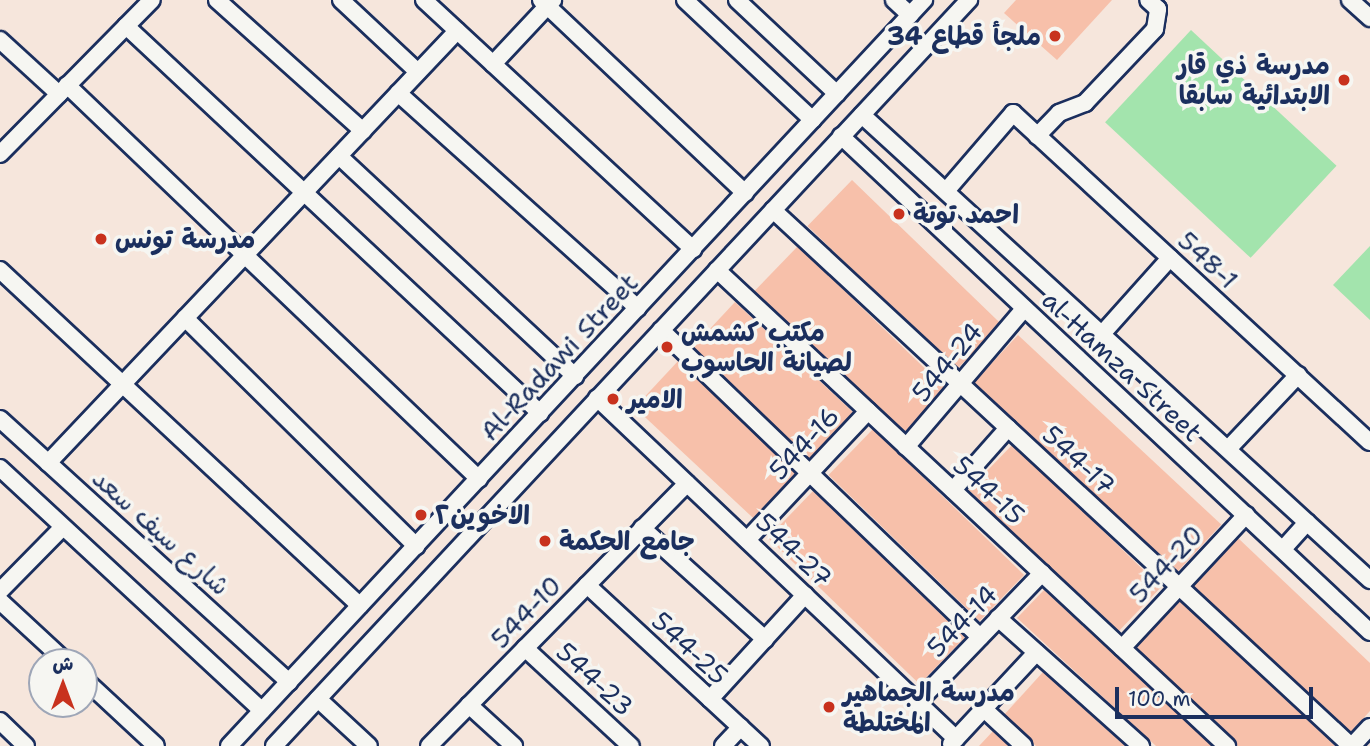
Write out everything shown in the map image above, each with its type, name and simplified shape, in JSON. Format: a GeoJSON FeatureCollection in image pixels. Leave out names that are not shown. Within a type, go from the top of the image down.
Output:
{"type":"FeatureCollection","features":[{"type":"Feature","properties":{"kind":"street"},"geometry":{"type":"LineString","coordinates":[[0,154],[152,0]]}},
{"type":"Feature","properties":{"kind":"street"},"geometry":{"type":"LineString","coordinates":[[218,0],[363,131]]}},
{"type":"Feature","properties":{"kind":"street"},"geometry":{"type":"LineString","coordinates":[[341,0],[418,72]]}},
{"type":"Feature","properties":{"kind":"street"},"geometry":{"type":"LineString","coordinates":[[424,0],[692,249]]}},
{"type":"Feature","properties":{"kind":"street"},"geometry":{"type":"LineString","coordinates":[[685,0],[813,120]]}},
{"type":"Feature","properties":{"kind":"street"},"geometry":{"type":"LineString","coordinates":[[737,0],[837,94]]}},
{"type":"Feature","properties":{"kind":"street"},"geometry":{"type":"LineString","coordinates":[[894,0],[910,15]]}},
{"type":"Feature","properties":{"kind":"street","name":"Al-Radawi Street"},"geometry":{"type":"LineString","coordinates":[[229,746],[925,0]]}},
{"type":"Feature","properties":{"kind":"street"},"geometry":{"type":"LineString","coordinates":[[285,742],[318,699],[969,0]]}},
{"type":"Feature","properties":{"kind":"street"},"geometry":{"type":"LineString","coordinates":[[1037,136],[1059,113],[1085,103],[1155,29],[1158,9],[1148,0]]}},
{"type":"Feature","properties":{"kind":"street"},"geometry":{"type":"LineString","coordinates":[[1350,0],[1370,18]]}},
{"type":"Feature","properties":{"kind":"street"},"geometry":{"type":"LineString","coordinates":[[493,64],[547,2],[745,193]]}},
{"type":"Feature","properties":{"kind":"street"},"geometry":{"type":"LineString","coordinates":[[126,26],[304,192],[536,418],[555,443]]}},
{"type":"Feature","properties":{"kind":"street"},"geometry":{"type":"LineString","coordinates":[[48,463],[457,31]]}},
{"type":"Feature","properties":{"kind":"street"},"geometry":{"type":"LineString","coordinates":[[0,40],[63,90],[478,479]]}},
{"type":"Feature","properties":{"kind":"street"},"geometry":{"type":"LineString","coordinates":[[398,93],[638,308]]}},
{"type":"Feature","properties":{"kind":"street","name":"548-1"},"geometry":{"type":"LineString","coordinates":[[946,191],[1013,113],[1370,442]]}},
{"type":"Feature","properties":{"kind":"street","name":"al-Hamza Street"},"geometry":{"type":"LineString","coordinates":[[862,115],[1370,580]]}},
{"type":"Feature","properties":{"kind":"street","name":"al-Hamza Street"},"geometry":{"type":"LineString","coordinates":[[841,136],[1370,632]]}},
{"type":"Feature","properties":{"kind":"street"},"geometry":{"type":"LineString","coordinates":[[339,156],[575,376]]}},
{"type":"Feature","properties":{"kind":"street","name":"544-17"},"geometry":{"type":"LineString","coordinates":[[773,210],[1351,746]]}},
{"type":"Feature","properties":{"kind":"street"},"geometry":{"type":"LineString","coordinates":[[1101,334],[1170,258]]}},
{"type":"Feature","properties":{"kind":"street"},"geometry":{"type":"LineString","coordinates":[[0,270],[360,606]]}},
{"type":"Feature","properties":{"kind":"street","name":"544-15"},"geometry":{"type":"LineString","coordinates":[[717,270],[1227,746]]}},
{"type":"Feature","properties":{"kind":"street","name":"544-24"},"geometry":{"type":"LineString","coordinates":[[906,447],[1024,309]]}},
{"type":"Feature","properties":{"kind":"street"},"geometry":{"type":"LineString","coordinates":[[185,318],[416,546]]}},
{"type":"Feature","properties":{"kind":"street"},"geometry":{"type":"LineString","coordinates":[[661,330],[980,637]]}},
{"type":"Feature","properties":{"kind":"street"},"geometry":{"type":"LineString","coordinates":[[1227,449],[1298,375]]}},
{"type":"Feature","properties":{"kind":"street","name":"544-27"},"geometry":{"type":"LineString","coordinates":[[597,398],[918,702],[953,742]]}},
{"type":"Feature","properties":{"kind":"street","name":"544-16"},"geometry":{"type":"LineString","coordinates":[[747,540],[868,411]]}},
{"type":"Feature","properties":{"kind":"street","name":"شارع سيف سعد"},"geometry":{"type":"LineString","coordinates":[[0,419],[289,682]]}},
{"type":"Feature","properties":{"kind":"street"},"geometry":{"type":"LineString","coordinates":[[953,490],[1008,428]]}},
{"type":"Feature","properties":{"kind":"street"},"geometry":{"type":"LineString","coordinates":[[0,468],[262,711]]}},
{"type":"Feature","properties":{"kind":"street","name":"544-10"},"geometry":{"type":"LineString","coordinates":[[429,746],[687,483]]}},
{"type":"Feature","properties":{"kind":"street","name":"544-20"},"geometry":{"type":"LineString","coordinates":[[1122,648],[1246,515]]}},
{"type":"Feature","properties":{"kind":"street"},"geometry":{"type":"LineString","coordinates":[[1283,549],[1307,522]]}},
{"type":"Feature","properties":{"kind":"street"},"geometry":{"type":"LineString","coordinates":[[0,591],[62,528]]}},
{"type":"Feature","properties":{"kind":"street"},"geometry":{"type":"LineString","coordinates":[[642,528],[765,639]]}},
{"type":"Feature","properties":{"kind":"street","name":"544-14"},"geometry":{"type":"LineString","coordinates":[[918,702],[1042,573]]}},
{"type":"Feature","properties":{"kind":"street","name":"544-25"},"geometry":{"type":"LineString","coordinates":[[587,585],[761,746]]}},
{"type":"Feature","properties":{"kind":"street"},"geometry":{"type":"LineString","coordinates":[[710,699],[806,595]]}},
{"type":"Feature","properties":{"kind":"street"},"geometry":{"type":"LineString","coordinates":[[0,601],[51,648]]}},
{"type":"Feature","properties":{"kind":"street"},"geometry":{"type":"LineString","coordinates":[[998,618],[1140,746]]}},
{"type":"Feature","properties":{"kind":"street","name":"544-23"},"geometry":{"type":"LineString","coordinates":[[525,648],[631,746]]}},
{"type":"Feature","properties":{"kind":"street"},"geometry":{"type":"LineString","coordinates":[[953,742],[1036,653]]}},
{"type":"Feature","properties":{"kind":"street"},"geometry":{"type":"LineString","coordinates":[[98,692],[156,746]]}},
{"type":"Feature","properties":{"kind":"street"},"geometry":{"type":"LineString","coordinates":[[318,699],[369,746]]}},
{"type":"Feature","properties":{"kind":"street"},"geometry":{"type":"LineString","coordinates":[[469,705],[514,746]]}},
{"type":"Feature","properties":{"kind":"street"},"geometry":{"type":"LineString","coordinates":[[984,709],[1024,746]]}},
{"type":"Feature","properties":{"kind":"street"},"geometry":{"type":"LineString","coordinates":[[0,721],[26,746]]}},
{"type":"Feature","properties":{"kind":"street"},"geometry":{"type":"LineString","coordinates":[[723,746],[741,727]]}},
{"type":"Feature","properties":{"kind":"street"},"geometry":{"type":"LineString","coordinates":[[1351,746],[1370,727]]}},
{"type":"Feature","properties":{"kind":"green space"},"geometry":{"type":"Polygon","coordinates":[[[1191,30],[1337,166],[1251,258],[1105,122],[1191,30]]]}},
{"type":"Feature","properties":{"kind":"green space"},"geometry":{"type":"Polygon","coordinates":[[[1370,246],[1370,320],[1333,285],[1370,246]]]}},
{"type":"Feature","properties":{"kind":"building","name":"ملجأ قطاع 34"},"geometry":{"type":"Polygon","coordinates":[[[1016,0],[1112,0],[1057,60],[1004,13],[1016,0]]]}},
{"type":"Feature","properties":{"kind":"building"},"geometry":{"type":"Polygon","coordinates":[[[852,180],[1001,324],[956,370],[808,226],[852,180]]]}},
{"type":"Feature","properties":{"kind":"building"},"geometry":{"type":"Polygon","coordinates":[[[798,246],[946,389],[902,434],[754,291],[798,246]]]}},
{"type":"Feature","properties":{"kind":"building"},"geometry":{"type":"Polygon","coordinates":[[[735,302],[854,413],[810,461],[691,350],[735,302]]]}},
{"type":"Feature","properties":{"kind":"building"},"geometry":{"type":"Polygon","coordinates":[[[1018,335],[1221,525],[1177,572],[974,383],[1018,335]]]}},
{"type":"Feature","properties":{"kind":"building"},"geometry":{"type":"Polygon","coordinates":[[[679,360],[797,470],[753,518],[635,408],[679,360]]]}},
{"type":"Feature","properties":{"kind":"building"},"geometry":{"type":"Polygon","coordinates":[[[873,429],[1024,575],[980,621],[829,475],[873,429]]]}},
{"type":"Feature","properties":{"kind":"building"},"geometry":{"type":"Polygon","coordinates":[[[1013,444],[1161,587],[1117,633],[969,490],[1013,444]]]}},
{"type":"Feature","properties":{"kind":"building"},"geometry":{"type":"Polygon","coordinates":[[[813,491],[965,638],[920,684],[768,538],[813,491]]]}},
{"type":"Feature","properties":{"kind":"building"},"geometry":{"type":"Polygon","coordinates":[[[1238,538],[1370,663],[1370,711],[1349,734],[1192,586],[1238,538]]]}},
{"type":"Feature","properties":{"kind":"building"},"geometry":{"type":"Polygon","coordinates":[[[1044,590],[1213,746],[1156,746],[1017,618],[1044,590]]]}},
{"type":"Feature","properties":{"kind":"building"},"geometry":{"type":"Polygon","coordinates":[[[1181,600],[1335,746],[1238,746],[1135,649],[1181,600]]]}},
{"type":"Feature","properties":{"kind":"building"},"geometry":{"type":"Polygon","coordinates":[[[1043,672],[1125,746],[1036,746],[1003,716],[1043,672]]]}},
{"type":"Feature","properties":{"kind":"building"},"geometry":{"type":"Polygon","coordinates":[[[994,730],[1011,746],[979,746],[994,730]]]}},
{"type":"Feature","properties":{"kind":"place","name":"ملجأ قطاع 34"},"geometry":{"type":"Point","coordinates":[1055,36]}},
{"type":"Feature","properties":{"kind":"place","name":"مدرسة ذي قار الابتدائية سابقا"},"geometry":{"type":"Point","coordinates":[1344,80]}},
{"type":"Feature","properties":{"kind":"place","name":"احمد توتة"},"geometry":{"type":"Point","coordinates":[899,214]}},
{"type":"Feature","properties":{"kind":"place","name":"مدرسة تونس"},"geometry":{"type":"Point","coordinates":[101,239]}},
{"type":"Feature","properties":{"kind":"place","name":"مكتب كشمش لصيانة الحاسوب"},"geometry":{"type":"Point","coordinates":[667,347]}},
{"type":"Feature","properties":{"kind":"place","name":"الامير"},"geometry":{"type":"Point","coordinates":[613,399]}},
{"type":"Feature","properties":{"kind":"place","name":"الاخوين٢"},"geometry":{"type":"Point","coordinates":[421,515]}},
{"type":"Feature","properties":{"kind":"place","name":"جامع الحكمة"},"geometry":{"type":"Point","coordinates":[545,541]}},
{"type":"Feature","properties":{"kind":"place","name":"مدرسة الجماهير المختلطة"},"geometry":{"type":"Point","coordinates":[829,707]}}]}
